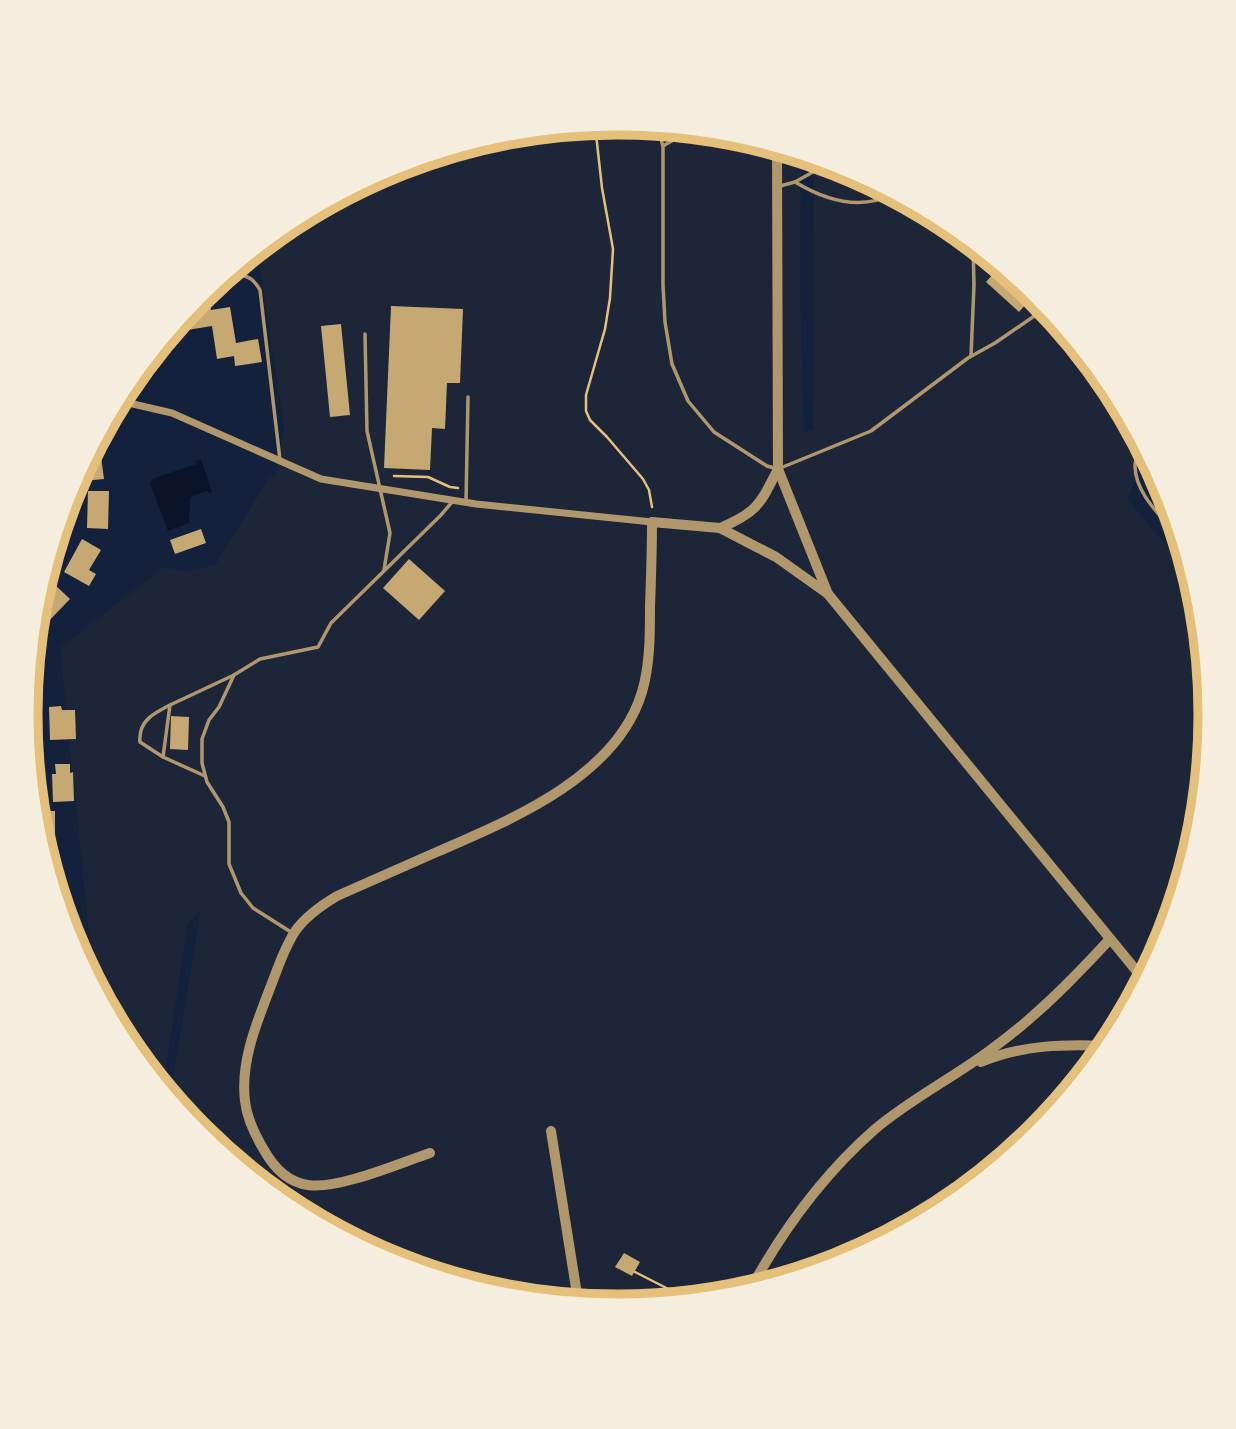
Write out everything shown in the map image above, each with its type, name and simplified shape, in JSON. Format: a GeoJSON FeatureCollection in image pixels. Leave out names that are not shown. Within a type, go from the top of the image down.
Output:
{"type":"FeatureCollection","features":[{"type":"Feature","properties":{"kind":"street"},"geometry":{"type":"LineString","coordinates":[[777,158],[778,469],[828,594]]}},
{"type":"Feature","properties":{"kind":"street"},"geometry":{"type":"LineString","coordinates":[[129,404],[172,413],[321,480],[466,502],[720,528],[776,557],[828,594],[1137,972]]}},
{"type":"Feature","properties":{"kind":"street"},"geometry":{"type":"LineString","coordinates":[[720,528],[741,519],[761,502],[778,469]]}},
{"type":"Feature","properties":{"kind":"street"},"geometry":{"type":"LineString","coordinates":[[430,1153],[322,1186],[292,1181],[281,1174],[270,1161],[249,1122],[245,1101],[244,1078],[255,1028],[285,951],[294,934],[315,910],[337,896],[501,824],[541,802],[598,760],[620,736],[633,716],[647,665],[652,522]]}},
{"type":"Feature","properties":{"kind":"street"},"geometry":{"type":"LineString","coordinates":[[758,1276],[808,1200],[852,1150],[904,1107],[964,1069],[1013,1033],[1066,987],[1110,939]]}},
{"type":"Feature","properties":{"kind":"street"},"geometry":{"type":"LineString","coordinates":[[964,1069],[999,1054],[1019,1049],[1093,1046]]}},
{"type":"Feature","properties":{"kind":"street"},"geometry":{"type":"LineString","coordinates":[[551,1131],[577,1293]]}},
{"type":"Feature","properties":{"kind":"lane"},"geometry":{"type":"LineString","coordinates":[[660,136],[663,146],[665,323],[672,364],[688,401],[714,432],[767,466],[778,469],[871,431],[971,356],[1037,314]]}},
{"type":"Feature","properties":{"kind":"lane"},"geometry":{"type":"LineString","coordinates":[[663,146],[677,138]]}},
{"type":"Feature","properties":{"kind":"lane"},"geometry":{"type":"LineString","coordinates":[[778,187],[816,170]]}},
{"type":"Feature","properties":{"kind":"lane"},"geometry":{"type":"LineString","coordinates":[[795,181],[827,198],[845,202],[873,202],[881,199]]}},
{"type":"Feature","properties":{"kind":"lane"},"geometry":{"type":"LineString","coordinates":[[971,356],[973,257]]}},
{"type":"Feature","properties":{"kind":"lane"},"geometry":{"type":"LineString","coordinates":[[241,275],[256,282],[260,290],[280,461]]}},
{"type":"Feature","properties":{"kind":"lane"},"geometry":{"type":"LineString","coordinates":[[365,334],[367,430],[390,533],[384,572]]}},
{"type":"Feature","properties":{"kind":"lane"},"geometry":{"type":"LineString","coordinates":[[466,502],[468,397]]}},
{"type":"Feature","properties":{"kind":"lane"},"geometry":{"type":"LineString","coordinates":[[1137,457],[1135,465],[1138,484],[1164,519]]}},
{"type":"Feature","properties":{"kind":"lane"},"geometry":{"type":"LineString","coordinates":[[205,775],[163,757],[140,742],[142,725],[152,714],[234,675],[260,659],[318,647],[331,622],[384,572],[453,500]]}},
{"type":"Feature","properties":{"kind":"lane"},"geometry":{"type":"LineString","coordinates":[[234,675],[219,707],[209,720],[202,739],[202,763],[207,782],[229,822],[229,864],[241,893],[253,908],[294,934]]}},
{"type":"Feature","properties":{"kind":"lane"},"geometry":{"type":"LineString","coordinates":[[163,757],[170,705]]}},
{"type":"Feature","properties":{"kind":"path"},"geometry":{"type":"LineString","coordinates":[[597,136],[602,188],[613,249],[605,329],[586,394],[586,411],[590,420],[643,479],[649,490],[652,507]]}},
{"type":"Feature","properties":{"kind":"path"},"geometry":{"type":"LineString","coordinates":[[394,476],[428,477],[450,487],[466,488]]}},
{"type":"Feature","properties":{"kind":"path"},"geometry":{"type":"LineString","coordinates":[[635,1272],[673,1291]]}},
{"type":"Feature","properties":{"kind":"shaded area"},"geometry":{"type":"Polygon","coordinates":[[[580,136],[656,136],[731,146],[801,165],[800,287],[804,432],[813,429],[814,170],[840,179],[908,213],[971,255],[1000,279],[1054,332],[1078,362],[1120,425],[1138,458],[1142,466],[1127,499],[1175,555],[1193,639],[1196,677],[1198,714],[1193,790],[1178,864],[1167,901],[1138,971],[1120,1004],[1078,1067],[1054,1097],[1000,1150],[971,1174],[908,1216],[874,1234],[840,1250],[768,1274],[731,1283],[656,1293],[580,1293],[542,1289],[505,1283],[432,1263],[396,1250],[328,1216],[265,1174],[236,1150],[182,1097],[158,1067],[116,1004],[91,955],[60,648],[164,567],[184,572],[215,565],[270,477],[275,478],[284,427],[259,260],[328,213],[396,179],[468,155],[505,146],[580,136]],[[201,908],[187,926],[166,1068],[171,1083],[201,908]]]}},
{"type":"Feature","properties":{"kind":"shaded area"},"geometry":{"type":"Polygon","coordinates":[[[201,459],[212,492],[192,496],[189,523],[168,531],[150,483],[152,479],[196,464],[195,461],[201,459]]]}},
{"type":"Feature","properties":{"kind":"building"},"geometry":{"type":"Polygon","coordinates":[[[993,274],[1026,304],[1019,312],[986,282],[993,274]]]}},
{"type":"Feature","properties":{"kind":"building"},"geometry":{"type":"Polygon","coordinates":[[[209,304],[211,310],[230,307],[236,343],[258,339],[262,362],[235,366],[234,356],[217,359],[212,326],[183,331],[209,304]]]}},
{"type":"Feature","properties":{"kind":"building"},"geometry":{"type":"Polygon","coordinates":[[[391,306],[463,309],[460,383],[447,383],[445,429],[432,428],[430,470],[384,468],[391,306]]]}},
{"type":"Feature","properties":{"kind":"building"},"geometry":{"type":"Polygon","coordinates":[[[341,324],[350,415],[330,417],[321,326],[341,324]]]}},
{"type":"Feature","properties":{"kind":"building"},"geometry":{"type":"Polygon","coordinates":[[[101,453],[104,479],[88,480],[101,453]]]}},
{"type":"Feature","properties":{"kind":"building"},"geometry":{"type":"Polygon","coordinates":[[[88,491],[109,491],[108,529],[87,528],[88,491]]]}},
{"type":"Feature","properties":{"kind":"building"},"geometry":{"type":"Polygon","coordinates":[[[201,529],[206,543],[175,554],[170,540],[201,529]]]}},
{"type":"Feature","properties":{"kind":"building"},"geometry":{"type":"Polygon","coordinates":[[[82,539],[101,550],[89,570],[96,574],[89,586],[64,572],[82,539]]]}},
{"type":"Feature","properties":{"kind":"building"},"geometry":{"type":"Polygon","coordinates":[[[409,559],[445,591],[419,620],[383,588],[409,559]]]}},
{"type":"Feature","properties":{"kind":"building"},"geometry":{"type":"Polygon","coordinates":[[[54,584],[70,599],[46,624],[50,601],[54,584]]]}},
{"type":"Feature","properties":{"kind":"building"},"geometry":{"type":"Polygon","coordinates":[[[61,706],[62,710],[75,710],[76,739],[50,740],[49,707],[61,706]]]}},
{"type":"Feature","properties":{"kind":"building"},"geometry":{"type":"Polygon","coordinates":[[[171,716],[189,717],[188,750],[170,749],[171,716]]]}},
{"type":"Feature","properties":{"kind":"building"},"geometry":{"type":"Polygon","coordinates":[[[55,764],[70,764],[70,773],[73,772],[74,801],[53,802],[52,774],[56,774],[55,764]]]}},
{"type":"Feature","properties":{"kind":"building"},"geometry":{"type":"Polygon","coordinates":[[[47,811],[55,811],[54,847],[47,811]]]}},
{"type":"Feature","properties":{"kind":"building"},"geometry":{"type":"Polygon","coordinates":[[[624,1253],[640,1262],[632,1276],[615,1267],[624,1253]]]}}]}
